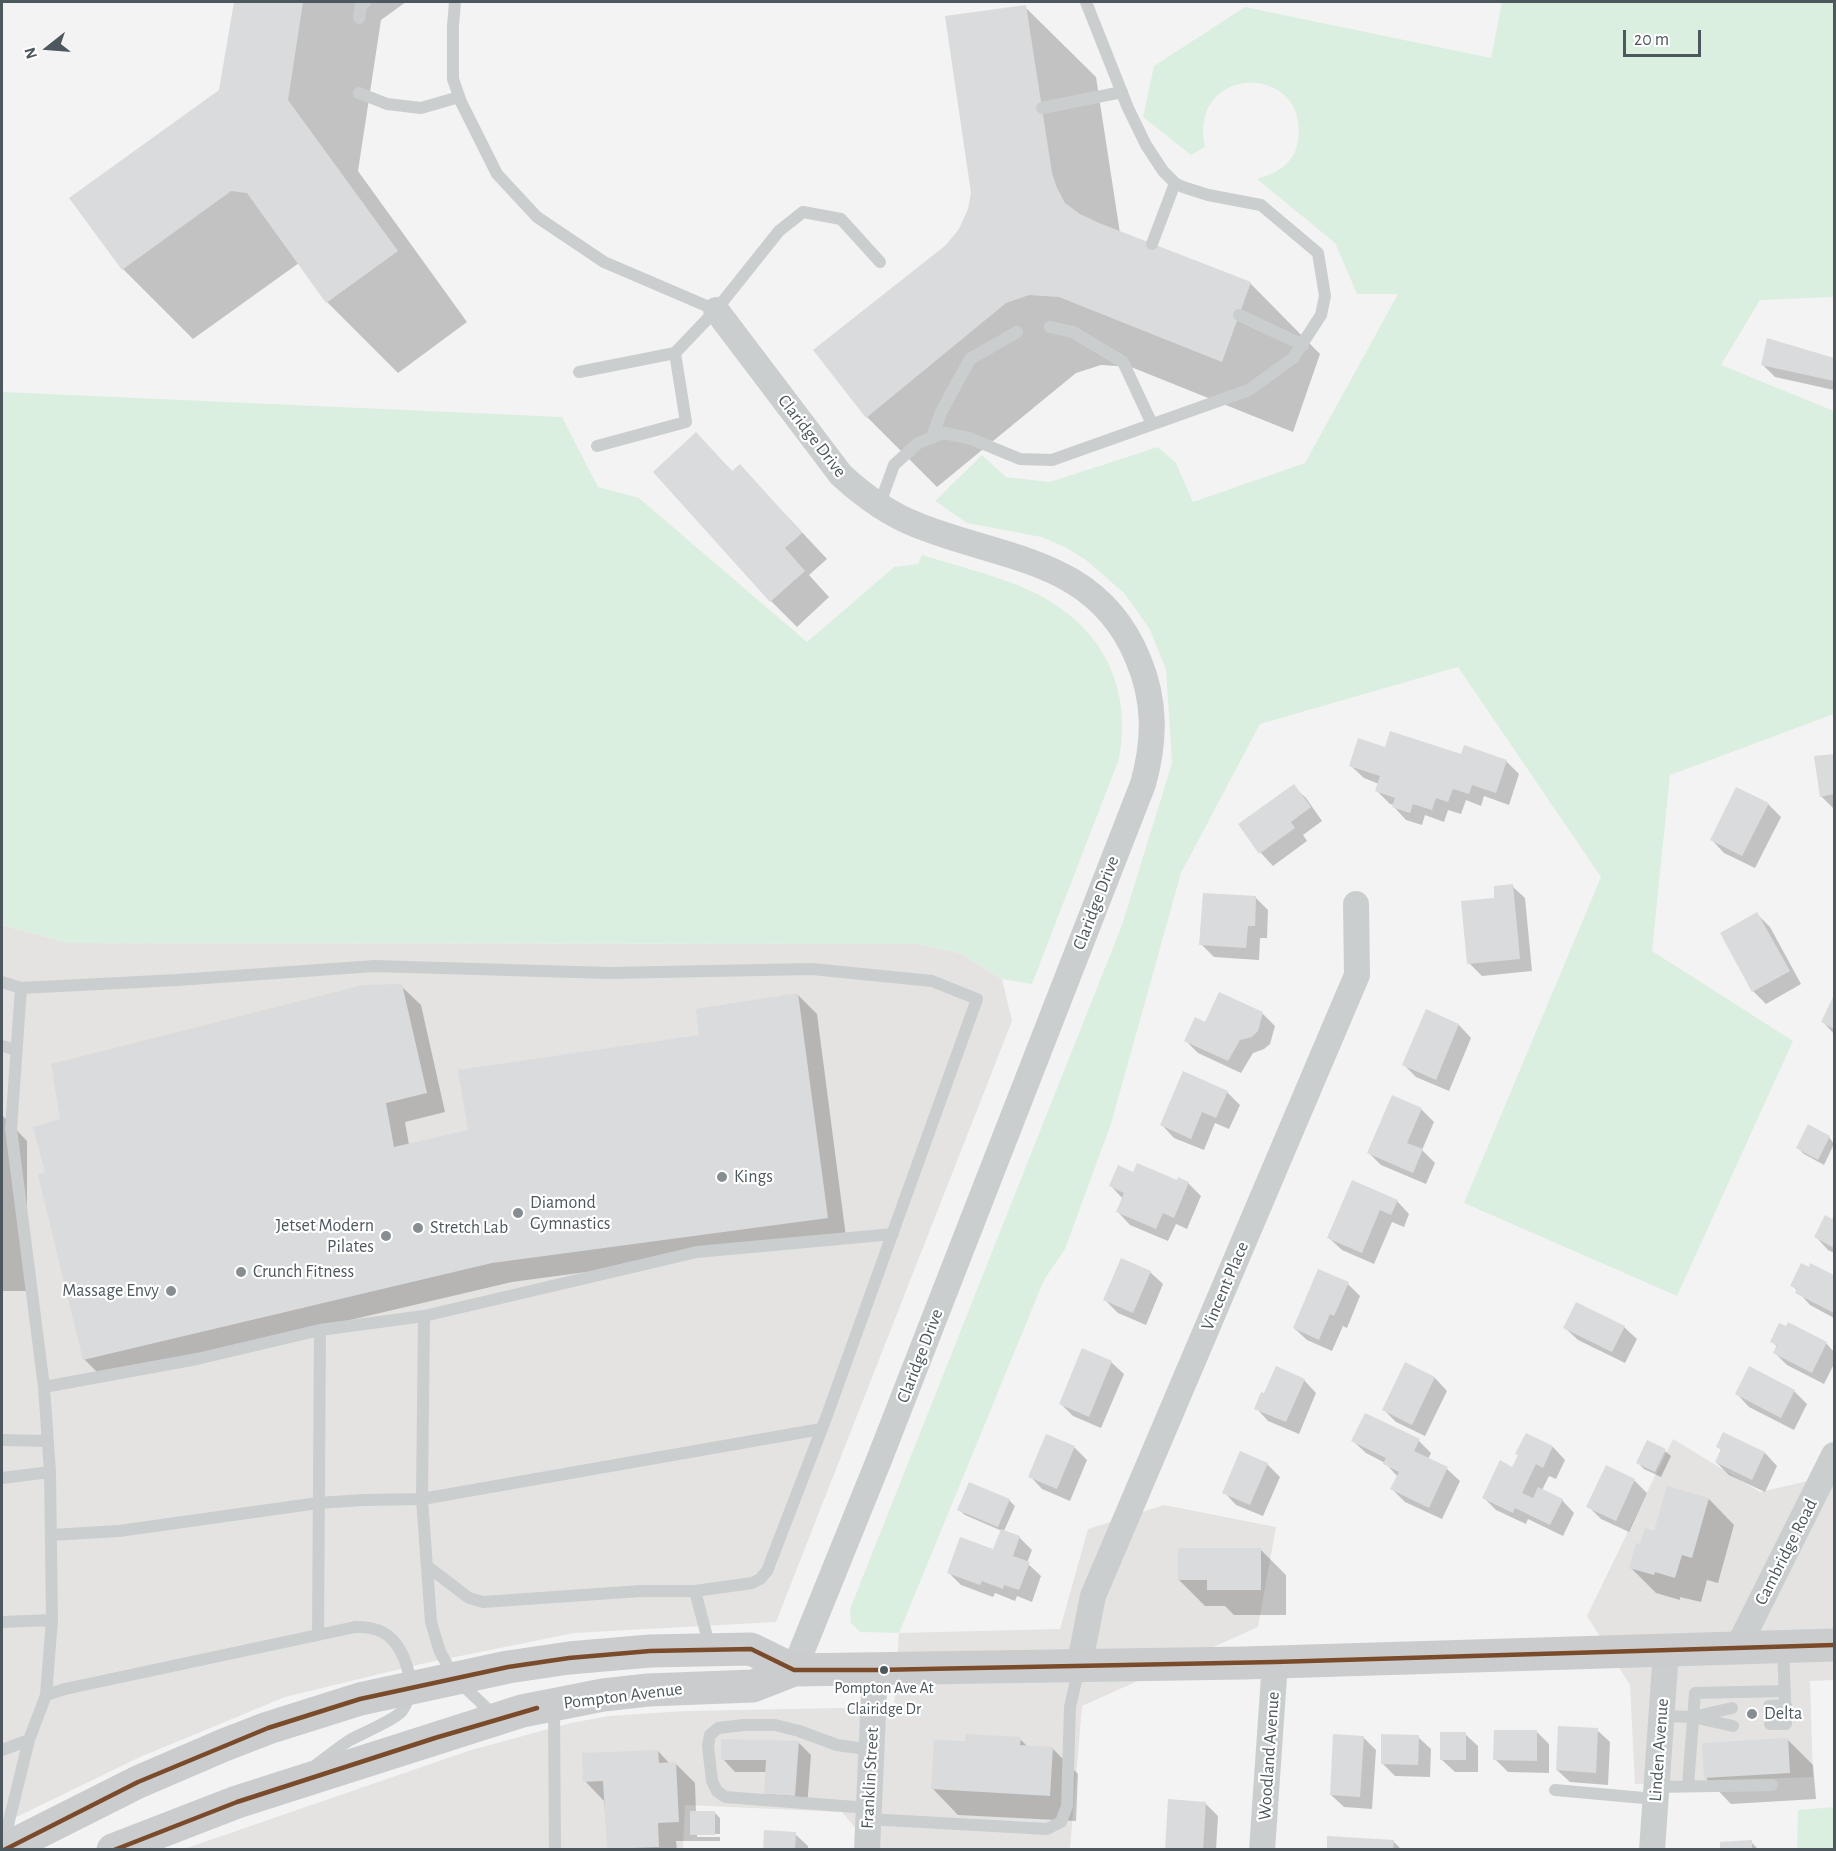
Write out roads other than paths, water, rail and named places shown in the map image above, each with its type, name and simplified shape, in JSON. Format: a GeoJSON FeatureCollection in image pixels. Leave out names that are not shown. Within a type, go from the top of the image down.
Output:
{"type":"FeatureCollection","features":[{"type":"Feature","properties":{"kind":"main road","name":"Pompton Avenue"},"geometry":{"type":"LineString","coordinates":[[113,1850],[282,1788],[498,1719],[554,1704],[648,1690],[753,1686],[794,1670],[1275,1662],[1834,1645]]}},
{"type":"Feature","properties":{"kind":"main road","name":"Pompton Avenue"},"geometry":{"type":"LineString","coordinates":[[3,1850],[138,1782],[224,1745],[360,1699],[508,1666],[651,1651],[751,1649],[794,1670]]}},
{"type":"Feature","properties":{"kind":"street","name":"Claridge Drive"},"geometry":{"type":"LineString","coordinates":[[716,310],[841,475],[879,506],[918,526],[1038,563],[1077,583],[1094,597],[1123,630],[1139,659],[1149,692],[1152,715],[1152,738],[1143,784],[879,1460],[794,1670]]}},
{"type":"Feature","properties":{"kind":"street","name":"Vincent Place"},"geometry":{"type":"LineString","coordinates":[[1079,1666],[1093,1596],[1357,975],[1356,904]]}},
{"type":"Feature","properties":{"kind":"street","name":"Cambridge Road"},"geometry":{"type":"LineString","coordinates":[[1737,1648],[1834,1455]]}},
{"type":"Feature","properties":{"kind":"street","name":"Linden Avenue"},"geometry":{"type":"LineString","coordinates":[[1652,1850],[1666,1651]]}},
{"type":"Feature","properties":{"kind":"street","name":"Woodland Avenue"},"geometry":{"type":"LineString","coordinates":[[1262,1850],[1275,1662]]}},
{"type":"Feature","properties":{"kind":"street","name":"Franklin Street"},"geometry":{"type":"LineString","coordinates":[[867,1850],[875,1670]]}},
{"type":"Feature","properties":{"kind":"lane"},"geometry":{"type":"LineString","coordinates":[[359,18],[361,5],[365,2]]}},
{"type":"Feature","properties":{"kind":"lane"},"geometry":{"type":"LineString","coordinates":[[455,2],[453,79],[459,97],[497,174],[537,217],[604,262],[716,310]]}},
{"type":"Feature","properties":{"kind":"lane"},"geometry":{"type":"LineString","coordinates":[[879,506],[894,465],[918,443],[944,434],[969,438],[1020,459],[1052,460],[1249,390],[1293,358],[1321,315],[1325,296],[1318,253],[1261,206],[1208,195],[1174,183],[1163,171],[1146,145],[1086,2]]}},
{"type":"Feature","properties":{"kind":"lane"},"geometry":{"type":"LineString","coordinates":[[1042,108],[1122,92]]}},
{"type":"Feature","properties":{"kind":"lane"},"geometry":{"type":"LineString","coordinates":[[359,93],[387,104],[422,108],[459,97]]}},
{"type":"Feature","properties":{"kind":"lane"},"geometry":{"type":"LineString","coordinates":[[1152,244],[1174,183]]}},
{"type":"Feature","properties":{"kind":"lane"},"geometry":{"type":"LineString","coordinates":[[579,372],[675,353],[716,310],[779,231],[803,212],[841,219],[880,262]]}},
{"type":"Feature","properties":{"kind":"lane"},"geometry":{"type":"LineString","coordinates":[[1239,315],[1303,345]]}},
{"type":"Feature","properties":{"kind":"lane"},"geometry":{"type":"LineString","coordinates":[[1050,327],[1073,332],[1123,362],[1152,424]]}},
{"type":"Feature","properties":{"kind":"lane"},"geometry":{"type":"LineString","coordinates":[[932,438],[941,412],[970,358],[1017,332]]}},
{"type":"Feature","properties":{"kind":"lane"},"geometry":{"type":"LineString","coordinates":[[597,446],[686,422],[675,353]]}},
{"type":"Feature","properties":{"kind":"lane"},"geometry":{"type":"LineString","coordinates":[[2,982],[21,988],[375,966],[609,973],[812,969],[932,981],[977,999],[821,1429],[767,1571],[760,1579],[752,1583],[695,1591],[641,1591],[483,1602],[469,1598],[427,1566]]}},
{"type":"Feature","properties":{"kind":"lane"},"geometry":{"type":"LineString","coordinates":[[3,1850],[29,1740],[46,1695],[52,1620],[50,1472],[44,1387],[11,1129],[21,988]]}},
{"type":"Feature","properties":{"kind":"lane"},"geometry":{"type":"LineString","coordinates":[[2,1046],[17,1050]]}},
{"type":"Feature","properties":{"kind":"lane"},"geometry":{"type":"LineString","coordinates":[[44,1387],[197,1359],[320,1330],[424,1316],[697,1252],[893,1234]]}},
{"type":"Feature","properties":{"kind":"lane"},"geometry":{"type":"LineString","coordinates":[[424,1316],[422,1499],[431,1622],[440,1652],[455,1678],[498,1719]]}},
{"type":"Feature","properties":{"kind":"lane"},"geometry":{"type":"LineString","coordinates":[[318,1635],[320,1330]]}},
{"type":"Feature","properties":{"kind":"lane"},"geometry":{"type":"LineString","coordinates":[[51,1535],[119,1531],[318,1503],[422,1499],[821,1429]]}},
{"type":"Feature","properties":{"kind":"lane"},"geometry":{"type":"LineString","coordinates":[[2,1440],[48,1441]]}},
{"type":"Feature","properties":{"kind":"lane"},"geometry":{"type":"LineString","coordinates":[[2,1478],[50,1472]]}},
{"type":"Feature","properties":{"kind":"lane"},"geometry":{"type":"LineString","coordinates":[[695,1591],[710,1649]]}},
{"type":"Feature","properties":{"kind":"lane"},"geometry":{"type":"LineString","coordinates":[[2,1622],[52,1620]]}},
{"type":"Feature","properties":{"kind":"lane"},"geometry":{"type":"LineString","coordinates":[[46,1695],[65,1689],[361,1627],[386,1633],[396,1643],[403,1656],[412,1688],[402,1712],[348,1741],[282,1788]]}},
{"type":"Feature","properties":{"kind":"lane"},"geometry":{"type":"LineString","coordinates":[[1770,1724],[1786,1724],[1783,1647]]}},
{"type":"Feature","properties":{"kind":"lane"},"geometry":{"type":"LineString","coordinates":[[872,1750],[837,1746],[820,1738],[775,1725],[718,1728],[710,1735],[708,1746],[712,1781],[717,1791],[725,1797],[869,1814],[1047,1829],[1061,1822],[1067,1806],[1070,1707],[1079,1666]]}},
{"type":"Feature","properties":{"kind":"lane"},"geometry":{"type":"LineString","coordinates":[[1688,1786],[1695,1693],[1785,1691]]}},
{"type":"Feature","properties":{"kind":"lane"},"geometry":{"type":"LineString","coordinates":[[554,1704],[555,1850]]}},
{"type":"Feature","properties":{"kind":"lane"},"geometry":{"type":"LineString","coordinates":[[1769,1706],[1786,1705]]}},
{"type":"Feature","properties":{"kind":"lane"},"geometry":{"type":"LineString","coordinates":[[1693,1717],[1732,1708]]}},
{"type":"Feature","properties":{"kind":"lane"},"geometry":{"type":"LineString","coordinates":[[1662,1716],[1693,1717],[1732,1726]]}},
{"type":"Feature","properties":{"kind":"lane"},"geometry":{"type":"LineString","coordinates":[[2,1750],[29,1740]]}},
{"type":"Feature","properties":{"kind":"lane"},"geometry":{"type":"LineString","coordinates":[[1556,1790],[1655,1793],[1688,1786],[1772,1785]]}},
{"type":"Feature","properties":{"kind":"place","name":"Kings"},"geometry":{"type":"Point","coordinates":[722,1177]}},
{"type":"Feature","properties":{"kind":"place","name":"Diamond Gymnastics"},"geometry":{"type":"Point","coordinates":[518,1213]}},
{"type":"Feature","properties":{"kind":"place","name":"Stretch Lab"},"geometry":{"type":"Point","coordinates":[418,1228]}},
{"type":"Feature","properties":{"kind":"place","name":"Jetset Modern Pilates"},"geometry":{"type":"Point","coordinates":[386,1236]}},
{"type":"Feature","properties":{"kind":"place","name":"Crunch Fitness"},"geometry":{"type":"Point","coordinates":[241,1272]}},
{"type":"Feature","properties":{"kind":"place","name":"Massage Envy"},"geometry":{"type":"Point","coordinates":[171,1291]}},
{"type":"Feature","properties":{"kind":"place","name":"Pompton Ave At Clairidge Dr"},"geometry":{"type":"Point","coordinates":[884,1670]}},
{"type":"Feature","properties":{"kind":"place","name":"Delta"},"geometry":{"type":"Point","coordinates":[1752,1714]}}]}
